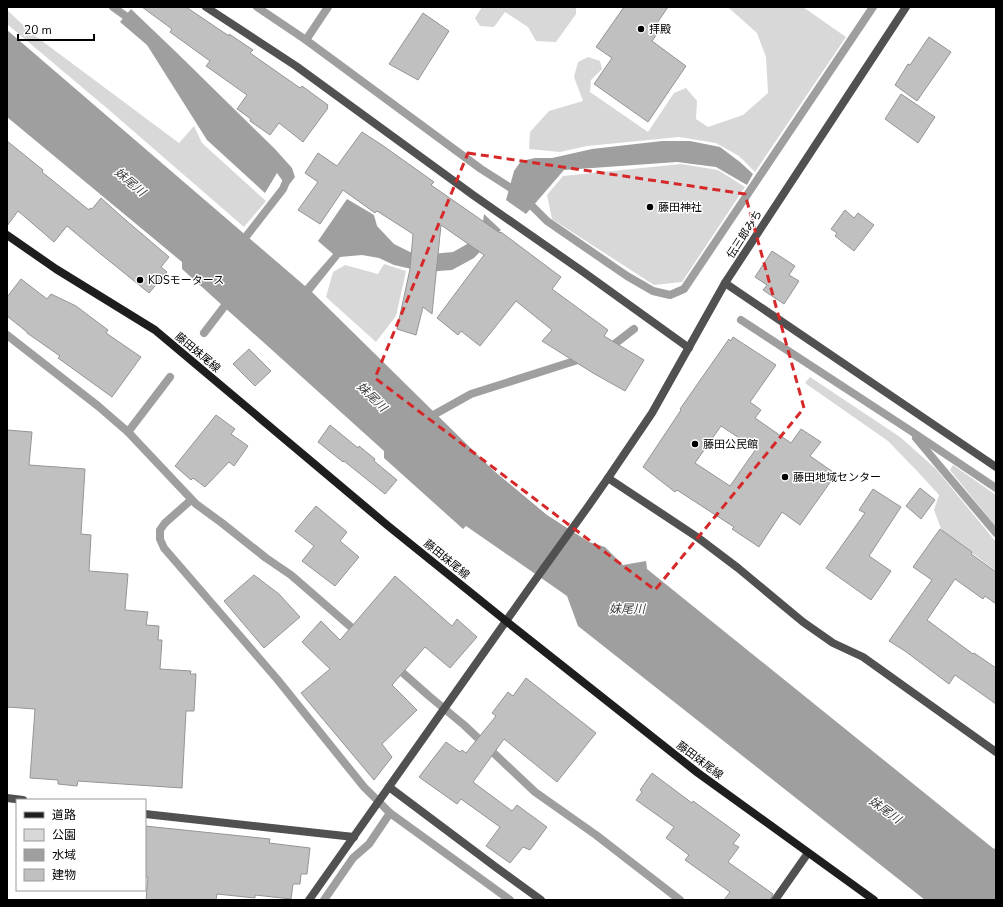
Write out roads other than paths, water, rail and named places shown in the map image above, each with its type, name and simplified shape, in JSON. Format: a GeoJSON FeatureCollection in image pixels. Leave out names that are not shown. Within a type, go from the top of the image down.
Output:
{"type":"FeatureCollection","features":[{"type":"Feature","properties":{"kind":"main road","name":"藤田妹尾線"},"geometry":{"type":"LineString","coordinates":[[7,235],[56,269],[155,330],[387,525],[506,621],[698,773],[874,900]]}},
{"type":"Feature","properties":{"kind":"street"},"geometry":{"type":"LineString","coordinates":[[206,7],[296,66],[473,195],[582,271],[688,348]]}},
{"type":"Feature","properties":{"kind":"street","name":"伝三郎みち"},"geometry":{"type":"LineString","coordinates":[[309,900],[587,508],[652,413],[725,283],[906,7]]}},
{"type":"Feature","properties":{"kind":"street"},"geometry":{"type":"LineString","coordinates":[[725,283],[996,467]]}},
{"type":"Feature","properties":{"kind":"street"},"geometry":{"type":"LineString","coordinates":[[608,478],[697,537],[738,568],[803,622],[833,643],[863,657],[996,752]]}},
{"type":"Feature","properties":{"kind":"street"},"geometry":{"type":"LineString","coordinates":[[387,790],[541,900]]}},
{"type":"Feature","properties":{"kind":"street"},"geometry":{"type":"LineString","coordinates":[[146,814],[354,837]]}},
{"type":"Feature","properties":{"kind":"street"},"geometry":{"type":"LineString","coordinates":[[775,900],[808,852]]}},
{"type":"Feature","properties":{"kind":"water"},"geometry":{"type":"Polygon","coordinates":[[[131,9],[275,149],[292,168],[295,177],[288,186],[277,173],[265,193],[207,140],[147,45],[120,22],[131,9]]]}},
{"type":"Feature","properties":{"kind":"water","name":"妹尾川"},"geometry":{"type":"Polygon","coordinates":[[[7,30],[305,286],[333,254],[318,241],[347,199],[374,215],[377,226],[394,244],[410,252],[431,254],[453,252],[469,243],[482,229],[484,214],[501,230],[474,258],[452,270],[425,272],[394,265],[379,258],[362,255],[340,257],[312,292],[494,471],[547,515],[589,542],[605,547],[623,565],[646,561],[647,569],[994,849],[996,847],[996,900],[925,900],[578,626],[567,596],[466,526],[463,529],[384,458],[384,451],[182,269],[182,262],[7,117],[7,30]]]}},
{"type":"Feature","properties":{"kind":"water"},"geometry":{"type":"Polygon","coordinates":[[[662,141],[690,141],[720,147],[753,174],[747,185],[716,167],[677,162],[564,170],[526,214],[506,200],[514,171],[521,161],[535,158],[552,158],[592,149],[662,141]]]}},
{"type":"Feature","properties":{"kind":"waterway"},"geometry":{"type":"LineString","coordinates":[[113,7],[134,22]]}},
{"type":"Feature","properties":{"kind":"waterway"},"geometry":{"type":"LineString","coordinates":[[257,7],[306,40],[481,169],[520,194],[547,221],[627,276],[653,291],[670,295],[684,289],[873,7]]}},
{"type":"Feature","properties":{"kind":"waterway"},"geometry":{"type":"LineString","coordinates":[[306,40],[328,7]]}},
{"type":"Feature","properties":{"kind":"waterway"},"geometry":{"type":"LineString","coordinates":[[241,243],[283,189],[288,177],[287,174]]}},
{"type":"Feature","properties":{"kind":"waterway"},"geometry":{"type":"LineString","coordinates":[[204,333],[230,299]]}},
{"type":"Feature","properties":{"kind":"waterway"},"geometry":{"type":"LineString","coordinates":[[741,320],[996,488]]}},
{"type":"Feature","properties":{"kind":"waterway"},"geometry":{"type":"LineString","coordinates":[[608,349],[634,329]]}},
{"type":"Feature","properties":{"kind":"waterway"},"geometry":{"type":"LineString","coordinates":[[7,335],[98,406],[128,432],[196,504],[266,558],[291,575],[359,634]]}},
{"type":"Feature","properties":{"kind":"waterway"},"geometry":{"type":"LineString","coordinates":[[428,418],[471,394],[584,358]]}},
{"type":"Feature","properties":{"kind":"waterway"},"geometry":{"type":"LineString","coordinates":[[128,432],[170,377]]}},
{"type":"Feature","properties":{"kind":"waterway"},"geometry":{"type":"LineString","coordinates":[[916,438],[996,533]]}},
{"type":"Feature","properties":{"kind":"waterway"},"geometry":{"type":"LineString","coordinates":[[191,500],[165,523],[160,530],[160,539],[164,548],[277,679],[364,787],[390,813],[510,900]]}},
{"type":"Feature","properties":{"kind":"waterway"},"geometry":{"type":"LineString","coordinates":[[395,666],[464,725],[535,792],[596,835],[680,900]]}},
{"type":"Feature","properties":{"kind":"waterway"},"geometry":{"type":"LineString","coordinates":[[324,900],[353,858],[369,844],[390,813]]}},
{"type":"Feature","properties":{"kind":"place","name":"拝殿"},"geometry":{"type":"Point","coordinates":[641,29]}},
{"type":"Feature","properties":{"kind":"place","name":"藤田神社"},"geometry":{"type":"Point","coordinates":[650,207]}},
{"type":"Feature","properties":{"kind":"place","name":"KDSモータース"},"geometry":{"type":"Point","coordinates":[140,280]}},
{"type":"Feature","properties":{"kind":"place","name":"藤田公民館"},"geometry":{"type":"Point","coordinates":[695,444]}},
{"type":"Feature","properties":{"kind":"place","name":"藤田地域センター"},"geometry":{"type":"Point","coordinates":[785,477]}}]}
